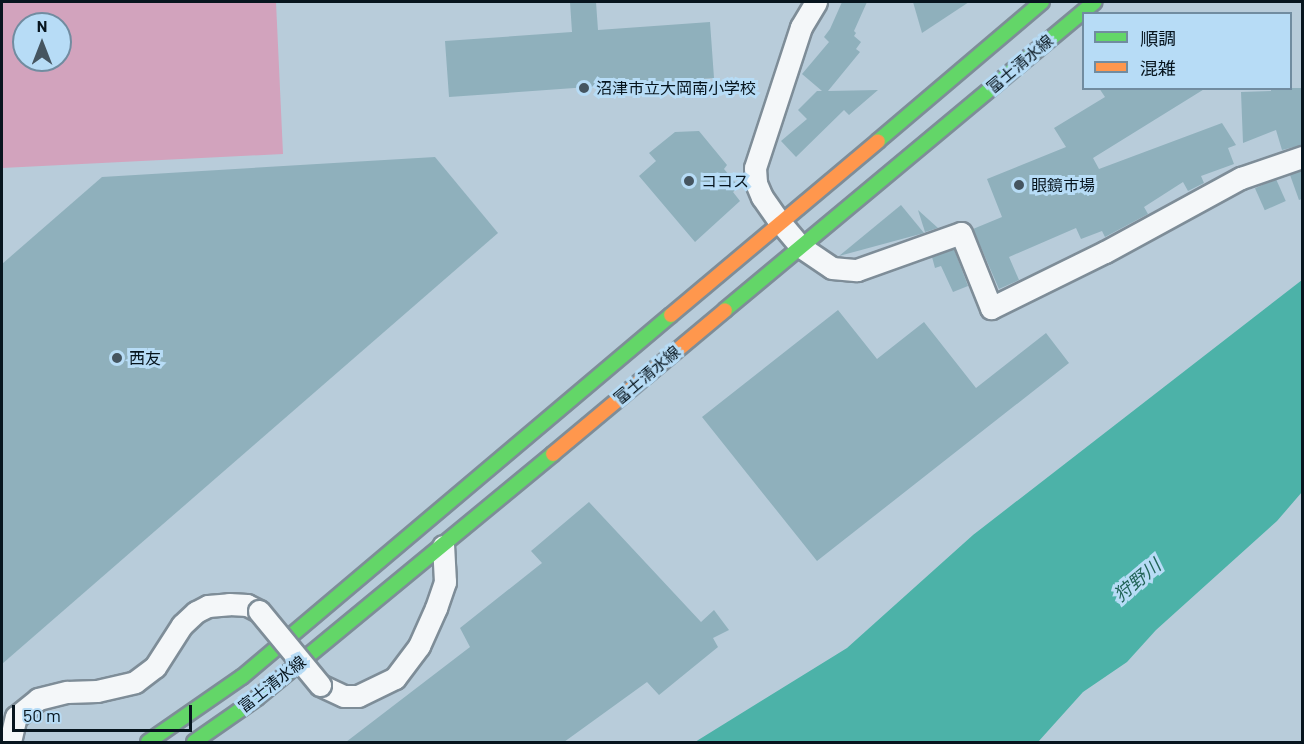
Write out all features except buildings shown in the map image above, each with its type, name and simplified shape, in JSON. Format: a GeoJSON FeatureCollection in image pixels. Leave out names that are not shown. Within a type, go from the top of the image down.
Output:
{"type":"FeatureCollection","features":[{"type":"Feature","properties":{"kind":"main road","name":"富士清水線"},"geometry":{"type":"LineString","coordinates":[[148,742],[242,677],[779,221],[1042,2]]}},
{"type":"Feature","properties":{"kind":"main road","name":"富士清水線"},"geometry":{"type":"LineString","coordinates":[[1083,12],[1095,2]]}},
{"type":"Feature","properties":{"kind":"main road","name":"富士清水線"},"geometry":{"type":"LineString","coordinates":[[194,742],[256,699],[443,546],[1082,13]]}},
{"type":"Feature","properties":{"kind":"street"},"geometry":{"type":"LineString","coordinates":[[816,2],[801,27],[755,168],[756,183],[762,197],[779,221],[801,247],[832,267],[857,270],[961,233],[991,308],[1105,252],[1241,178],[1302,157]]}},
{"type":"Feature","properties":{"kind":"street"},"geometry":{"type":"LineString","coordinates":[[10,742],[16,717],[38,699],[67,692],[97,691],[135,682],[155,667],[182,625],[196,612],[208,606],[247,605],[259,611],[320,685],[344,696],[358,696],[394,678],[419,646],[445,582],[443,546]]}},
{"type":"Feature","properties":{"kind":"shaded area"},"geometry":{"type":"Polygon","coordinates":[[[2,2],[276,2],[283,154],[2,168],[2,2]]]}},
{"type":"Feature","properties":{"kind":"water","name":"狩野川"},"geometry":{"type":"Polygon","coordinates":[[[1302,280],[1302,492],[1277,521],[1156,630],[1127,662],[1083,692],[1038,742],[695,742],[847,648],[973,535],[1302,280]]]}},
{"type":"Feature","properties":{"kind":"traffic: fast"},"geometry":{"type":"LineString","coordinates":[[878,141],[1042,2]]}},
{"type":"Feature","properties":{"kind":"traffic: fast"},"geometry":{"type":"LineString","coordinates":[[1083,12],[1095,2]]}},
{"type":"Feature","properties":{"kind":"traffic: fast"},"geometry":{"type":"LineString","coordinates":[[725,310],[1082,13]]}},
{"type":"Feature","properties":{"kind":"traffic: fast"},"geometry":{"type":"LineString","coordinates":[[148,742],[242,677],[671,315]]}},
{"type":"Feature","properties":{"kind":"traffic: fast"},"geometry":{"type":"LineString","coordinates":[[194,742],[257,698],[553,454]]}},
{"type":"Feature","properties":{"kind":"traffic: slow"},"geometry":{"type":"LineString","coordinates":[[671,315],[878,141]]}},
{"type":"Feature","properties":{"kind":"traffic: slow"},"geometry":{"type":"LineString","coordinates":[[553,454],[725,310]]}},
{"type":"Feature","properties":{"kind":"place","name":"沼津市立大岡南小学校"},"geometry":{"type":"Point","coordinates":[584,88]}},
{"type":"Feature","properties":{"kind":"place","name":"ココス"},"geometry":{"type":"Point","coordinates":[689,181]}},
{"type":"Feature","properties":{"kind":"place","name":"眼鏡市場"},"geometry":{"type":"Point","coordinates":[1019,185]}},
{"type":"Feature","properties":{"kind":"place","name":"西友"},"geometry":{"type":"Point","coordinates":[117,358]}}]}
